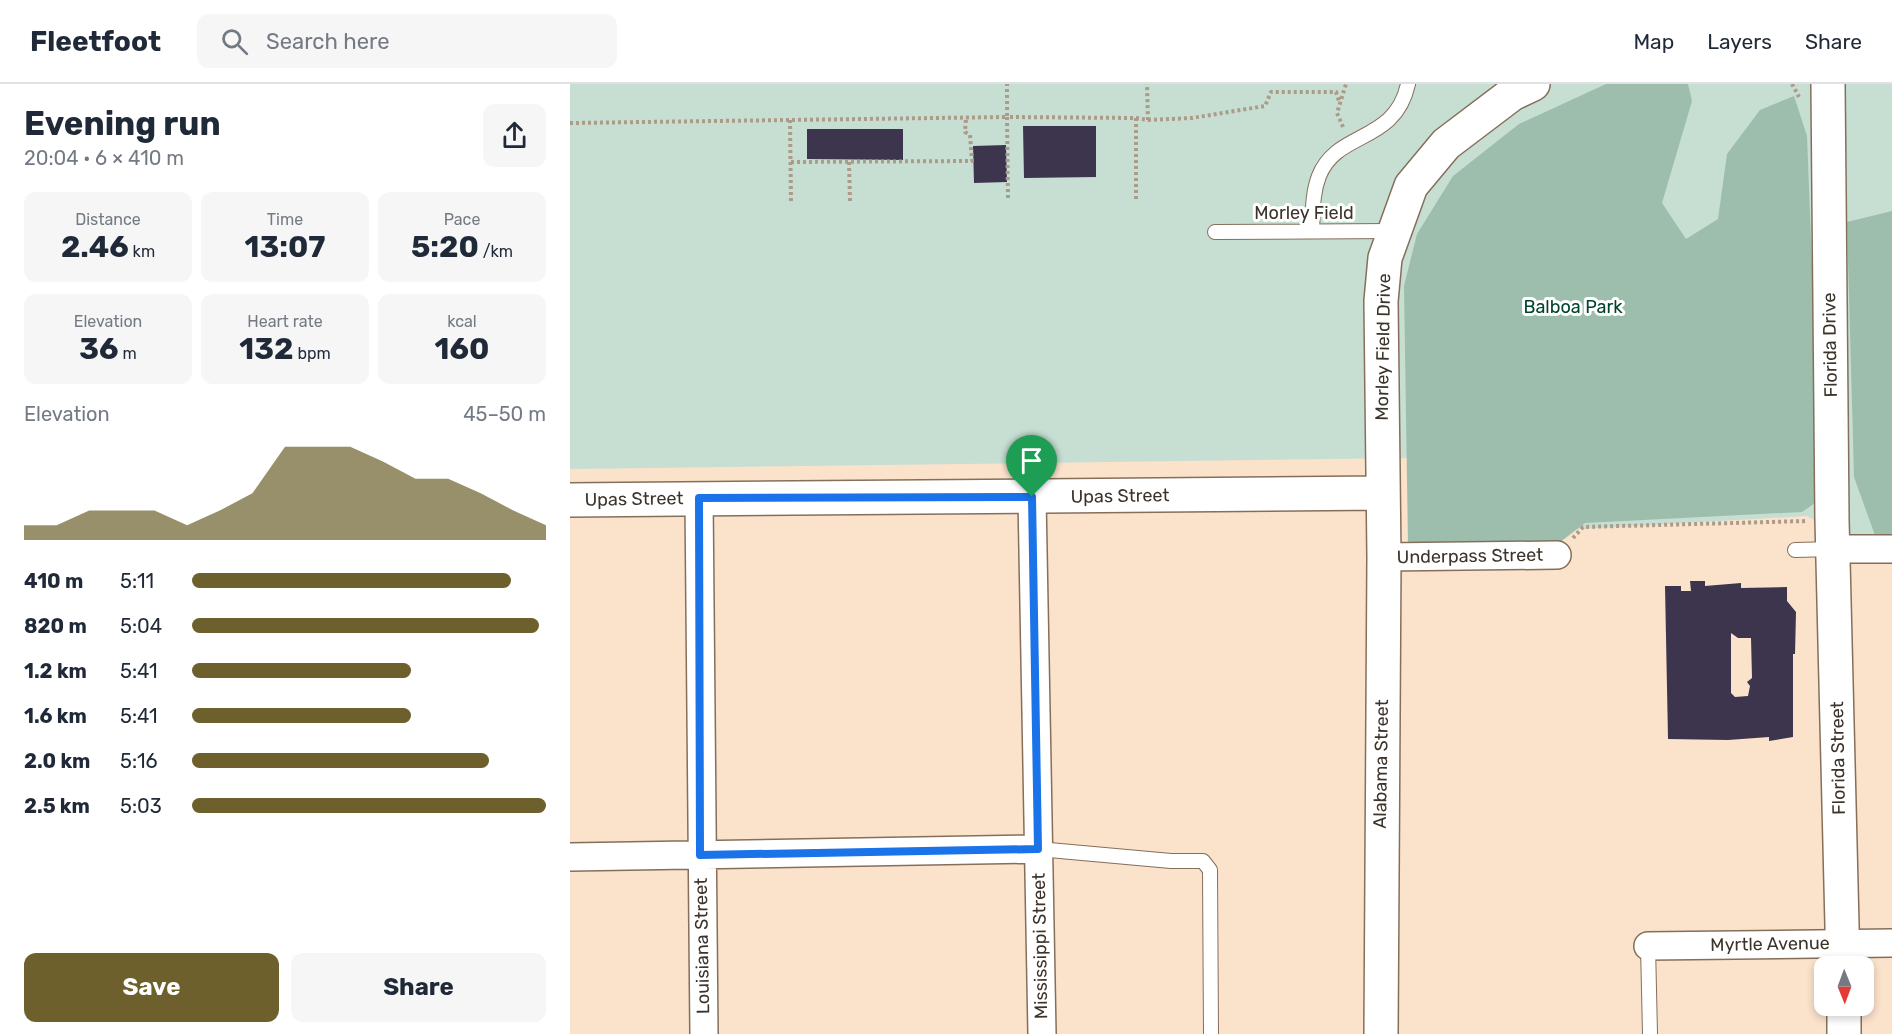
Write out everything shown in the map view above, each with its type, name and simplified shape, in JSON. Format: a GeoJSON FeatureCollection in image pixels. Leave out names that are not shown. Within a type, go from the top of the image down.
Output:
{"type":"FeatureCollection","features":[{"type":"Feature","properties":{"kind":"street","name":"Morley Field Drive"},"geometry":{"type":"LineString","coordinates":[[1383,493],[1381,301],[1385,258],[1393,231],[1411,186],[1446,144],[1512,94],[1533,84]]}},
{"type":"Feature","properties":{"kind":"street","name":"Florida Drive"},"geometry":{"type":"LineString","coordinates":[[1828,84],[1833,535]]}},
{"type":"Feature","properties":{"kind":"street","name":"Florida Drive"},"geometry":{"type":"LineString","coordinates":[[1805,94],[1827,140]]}},
{"type":"Feature","properties":{"kind":"street","name":"Upas Street"},"geometry":{"type":"LineString","coordinates":[[570,500],[1383,493]]}},
{"type":"Feature","properties":{"kind":"street","name":"Alabama Street"},"geometry":{"type":"LineString","coordinates":[[1381,1034],[1383,493]]}},
{"type":"Feature","properties":{"kind":"street","name":"Mississippi Street"},"geometry":{"type":"LineString","coordinates":[[1032,497],[1042,1034]]}},
{"type":"Feature","properties":{"kind":"street","name":"Louisiana Street"},"geometry":{"type":"LineString","coordinates":[[699,498],[700,855],[704,1034]]}},
{"type":"Feature","properties":{"kind":"street"},"geometry":{"type":"LineString","coordinates":[[1833,535],[1892,549]]}},
{"type":"Feature","properties":{"kind":"street","name":"Florida Street"},"geometry":{"type":"LineString","coordinates":[[1833,535],[1843,955]]}},
{"type":"Feature","properties":{"kind":"street","name":"Underpass Street"},"geometry":{"type":"LineString","coordinates":[[1384,557],[1557,555]]}},
{"type":"Feature","properties":{"kind":"street"},"geometry":{"type":"LineString","coordinates":[[570,857],[1038,849]]}},
{"type":"Feature","properties":{"kind":"street","name":"Myrtle Avenue"},"geometry":{"type":"LineString","coordinates":[[1648,946],[1843,955],[1892,943]]}},
{"type":"Feature","properties":{"kind":"street"},"geometry":{"type":"LineString","coordinates":[[1844,1016],[1844,1034]]}},
{"type":"Feature","properties":{"kind":"lane"},"geometry":{"type":"LineString","coordinates":[[1312,231],[1313,197],[1326,162],[1338,150],[1388,123],[1401,105],[1408,84]]}},
{"type":"Feature","properties":{"kind":"lane","name":"Morley Field"},"geometry":{"type":"LineString","coordinates":[[1215,232],[1393,231]]}},
{"type":"Feature","properties":{"kind":"lane"},"geometry":{"type":"LineString","coordinates":[[1795,550],[1833,535]]}},
{"type":"Feature","properties":{"kind":"lane"},"geometry":{"type":"LineString","coordinates":[[1038,849],[1203,861],[1210,870],[1211,1034]]}},
{"type":"Feature","properties":{"kind":"lane"},"geometry":{"type":"LineString","coordinates":[[1648,946],[1650,1034]]}},
{"type":"Feature","properties":{"kind":"path"},"geometry":{"type":"LineString","coordinates":[[1008,84],[1008,198]]}},
{"type":"Feature","properties":{"kind":"path"},"geometry":{"type":"LineString","coordinates":[[1147,84],[1148,120]]}},
{"type":"Feature","properties":{"kind":"path"},"geometry":{"type":"LineString","coordinates":[[1339,101],[1343,98],[1347,84]]}},
{"type":"Feature","properties":{"kind":"path"},"geometry":{"type":"LineString","coordinates":[[1792,84],[1805,94]]}},
{"type":"Feature","properties":{"kind":"path"},"geometry":{"type":"LineString","coordinates":[[570,123],[1008,117],[1148,120],[1192,118],[1266,106],[1271,92],[1336,92],[1339,101],[1337,113],[1342,126],[1349,128]]}},
{"type":"Feature","properties":{"kind":"path"},"geometry":{"type":"LineString","coordinates":[[791,162],[972,161],[970,135],[965,132],[966,118]]}},
{"type":"Feature","properties":{"kind":"path"},"geometry":{"type":"LineString","coordinates":[[1136,118],[1136,199]]}},
{"type":"Feature","properties":{"kind":"path"},"geometry":{"type":"LineString","coordinates":[[790,120],[791,202]]}},
{"type":"Feature","properties":{"kind":"path"},"geometry":{"type":"LineString","coordinates":[[849,162],[850,201]]}},
{"type":"Feature","properties":{"kind":"path"},"geometry":{"type":"LineString","coordinates":[[1557,555],[1583,527],[1833,535]]}},
{"type":"Feature","properties":{"kind":"green space","name":"Balboa Park"},"geometry":{"type":"Polygon","coordinates":[[[570,84],[1892,84],[1892,541],[1853,542],[1807,516],[1562,530],[1409,458],[570,469],[570,84]]]}},
{"type":"Feature","properties":{"kind":"green space"},"geometry":{"type":"Polygon","coordinates":[[[1606,84],[1688,84],[1692,101],[1662,203],[1686,239],[1718,219],[1727,154],[1760,110],[1794,96],[1807,136],[1821,499],[1802,512],[1585,523],[1555,546],[1408,544],[1404,286],[1417,234],[1453,176],[1519,124],[1606,84]]]}},
{"type":"Feature","properties":{"kind":"green space"},"geometry":{"type":"Polygon","coordinates":[[[1892,211],[1892,537],[1876,538],[1854,477],[1847,222],[1892,211]]]}},
{"type":"Feature","properties":{"kind":"building"},"geometry":{"type":"Polygon","coordinates":[[[1023,126],[1096,126],[1096,177],[1024,178],[1023,126]]]}},
{"type":"Feature","properties":{"kind":"building"},"geometry":{"type":"Polygon","coordinates":[[[807,129],[903,129],[903,160],[807,159],[807,129]]]}},
{"type":"Feature","properties":{"kind":"building"},"geometry":{"type":"Polygon","coordinates":[[[1006,145],[1007,182],[974,183],[973,146],[1006,145]]]}},
{"type":"Feature","properties":{"kind":"building"},"geometry":{"type":"Polygon","coordinates":[[[1690,581],[1705,581],[1705,586],[1741,583],[1741,588],[1787,587],[1787,601],[1796,612],[1795,654],[1793,654],[1793,737],[1769,741],[1769,737],[1728,740],[1668,739],[1665,586],[1681,586],[1681,591],[1691,591],[1690,581]],[[1731,633],[1731,693],[1735,697],[1748,696],[1750,686],[1747,682],[1752,678],[1751,638],[1738,638],[1731,633]]]}},
{"type":"Feature","properties":{"kind":"route"},"geometry":{"type":"LineString","coordinates":[[1032,497],[1038,849],[700,855],[699,498],[1032,497]]}}]}
